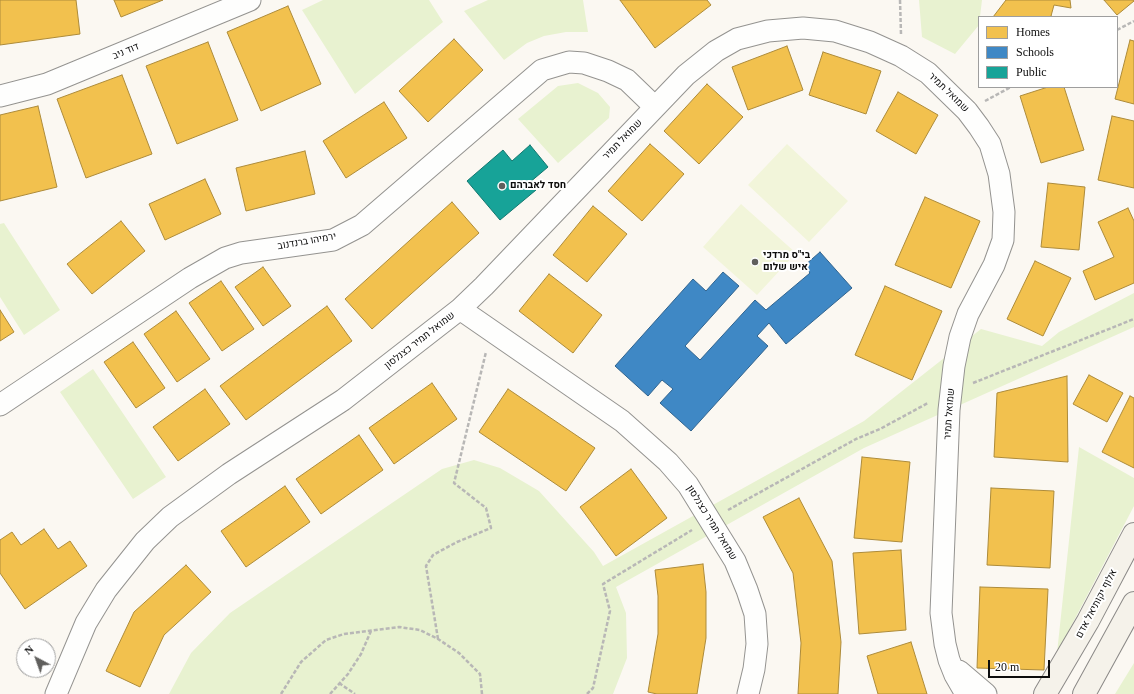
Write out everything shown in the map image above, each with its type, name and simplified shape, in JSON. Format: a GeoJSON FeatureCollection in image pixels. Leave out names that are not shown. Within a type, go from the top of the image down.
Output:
{"type":"FeatureCollection","features":[{"type":"Feature","properties":{"kind":"street","name":"דוד ניב"},"geometry":{"type":"LineString","coordinates":[[0,96],[47,84],[250,0]]}},
{"type":"Feature","properties":{"kind":"street","name":"שמואל תמיר"},"geometry":{"type":"LineString","coordinates":[[463,309],[686,75],[716,51],[737,39],[768,31],[803,28],[835,31],[870,42],[901,56],[928,73],[967,111],[990,144],[999,174],[1004,212],[1003,240],[994,264],[968,314],[954,366],[951,391],[941,578],[941,614],[949,660],[955,676],[966,694]]}},
{"type":"Feature","properties":{"kind":"street","name":"ירמיהו ברנדנוב"},"geometry":{"type":"LineString","coordinates":[[0,405],[190,278],[225,258],[241,252],[333,240],[362,225],[542,70],[569,62],[584,63],[608,71],[627,80],[655,107]]}},
{"type":"Feature","properties":{"kind":"street","name":"שמואל תמיר כצנלסון"},"geometry":{"type":"LineString","coordinates":[[56,694],[86,623],[106,590],[145,541],[165,522],[218,482],[343,400],[463,309],[491,331],[622,421],[668,462],[688,485],[735,561],[747,590],[754,614],[757,644],[754,670],[748,694]]}},
{"type":"Feature","properties":{"kind":"street","name":"אלוף יקותיאל אדם"},"geometry":{"type":"LineString","coordinates":[[1045,694],[1088,622],[1134,534]]}},
{"type":"Feature","properties":{"kind":"street"},"geometry":{"type":"LineString","coordinates":[[1084,694],[1134,602]]}},
{"type":"Feature","properties":{"kind":"street","name":"שמואל תמיר"},"geometry":{"type":"LineString","coordinates":[[949,660],[963,676],[986,694]]}},
{"type":"Feature","properties":{"kind":"path"},"geometry":{"type":"LineString","coordinates":[[900,0],[901,56]]}},
{"type":"Feature","properties":{"kind":"path"},"geometry":{"type":"LineString","coordinates":[[1118,29],[1134,21]]}},
{"type":"Feature","properties":{"kind":"path"},"geometry":{"type":"LineString","coordinates":[[967,111],[1009,88]]}},
{"type":"Feature","properties":{"kind":"path"},"geometry":{"type":"LineString","coordinates":[[587,694],[593,688],[610,611],[603,584],[710,520],[856,439],[880,429],[951,391],[1134,319]]}},
{"type":"Feature","properties":{"kind":"path"},"geometry":{"type":"LineString","coordinates":[[438,639],[426,566],[433,556],[457,542],[491,528],[486,508],[454,483],[491,331]]}},
{"type":"Feature","properties":{"kind":"path"},"geometry":{"type":"LineString","coordinates":[[281,694],[301,662],[326,640],[344,634],[399,627],[420,630],[438,639],[459,653],[480,674],[482,694]]}},
{"type":"Feature","properties":{"kind":"path"},"geometry":{"type":"LineString","coordinates":[[330,694],[361,654],[371,630]]}},
{"type":"Feature","properties":{"kind":"path"},"geometry":{"type":"LineString","coordinates":[[339,683],[356,694]]}},
{"type":"Feature","properties":{"kind":"green space"},"geometry":{"type":"Polygon","coordinates":[[[323,0],[429,0],[443,22],[355,94],[302,10],[323,0]]]}},
{"type":"Feature","properties":{"kind":"green space"},"geometry":{"type":"Polygon","coordinates":[[[488,0],[583,0],[588,32],[566,32],[544,36],[527,43],[504,60],[464,11],[488,0]]]}},
{"type":"Feature","properties":{"kind":"green space"},"geometry":{"type":"Polygon","coordinates":[[[919,0],[982,0],[980,16],[978,16],[978,26],[955,54],[922,37],[919,0]]]}},
{"type":"Feature","properties":{"kind":"green space"},"geometry":{"type":"Polygon","coordinates":[[[578,83],[598,93],[610,107],[609,118],[558,163],[518,119],[558,86],[578,83]]]}},
{"type":"Feature","properties":{"kind":"green space"},"geometry":{"type":"Polygon","coordinates":[[[787,144],[848,201],[809,242],[748,185],[787,144]]]}},
{"type":"Feature","properties":{"kind":"green space"},"geometry":{"type":"Polygon","coordinates":[[[741,204],[796,253],[757,295],[703,247],[741,204]]]}},
{"type":"Feature","properties":{"kind":"green space"},"geometry":{"type":"Polygon","coordinates":[[[4,223],[60,310],[24,335],[0,297],[0,224],[4,223]]]}},
{"type":"Feature","properties":{"kind":"green space"},"geometry":{"type":"Polygon","coordinates":[[[1134,293],[1134,327],[864,448],[616,587],[626,613],[627,658],[613,694],[169,694],[191,653],[230,613],[442,469],[474,460],[500,468],[539,491],[594,552],[603,566],[864,421],[981,329],[1042,346],[1059,332],[1134,293]]]}},
{"type":"Feature","properties":{"kind":"green space"},"geometry":{"type":"Polygon","coordinates":[[[93,369],[166,477],[133,499],[60,392],[93,369]]]}},
{"type":"Feature","properties":{"kind":"green space"},"geometry":{"type":"Polygon","coordinates":[[[1079,447],[1134,478],[1134,506],[1057,653],[1079,447]]]}},
{"type":"Feature","properties":{"kind":"green space"},"geometry":{"type":"Polygon","coordinates":[[[1134,663],[1134,694],[1115,694],[1134,663]]]}},
{"type":"Feature","properties":{"kind":"building: Homes"},"geometry":{"type":"Polygon","coordinates":[[[0,0],[76,0],[80,34],[0,45],[0,0]]]}},
{"type":"Feature","properties":{"kind":"building: Homes"},"geometry":{"type":"Polygon","coordinates":[[[114,0],[163,0],[121,17],[114,0]]]}},
{"type":"Feature","properties":{"kind":"building: Homes"},"geometry":{"type":"Polygon","coordinates":[[[620,0],[707,0],[711,5],[655,48],[620,0]]]}},
{"type":"Feature","properties":{"kind":"building: Homes"},"geometry":{"type":"Polygon","coordinates":[[[1006,0],[1070,0],[1071,8],[1054,5],[1051,16],[994,16],[1006,0]]]}},
{"type":"Feature","properties":{"kind":"building: Homes"},"geometry":{"type":"Polygon","coordinates":[[[1104,0],[1134,0],[1134,1],[1117,15],[1104,0]]]}},
{"type":"Feature","properties":{"kind":"building: Homes"},"geometry":{"type":"Polygon","coordinates":[[[288,6],[321,84],[261,111],[227,32],[288,6]]]}},
{"type":"Feature","properties":{"kind":"building: Homes"},"geometry":{"type":"Polygon","coordinates":[[[454,39],[483,70],[428,122],[399,91],[454,39]]]}},
{"type":"Feature","properties":{"kind":"building: Homes"},"geometry":{"type":"Polygon","coordinates":[[[1130,40],[1134,41],[1134,104],[1115,99],[1130,40]]]}},
{"type":"Feature","properties":{"kind":"building: Homes"},"geometry":{"type":"Polygon","coordinates":[[[208,42],[238,120],[177,144],[146,66],[208,42]]]}},
{"type":"Feature","properties":{"kind":"building: Homes"},"geometry":{"type":"Polygon","coordinates":[[[787,46],[803,90],[748,110],[732,67],[787,46]]]}},
{"type":"Feature","properties":{"kind":"building: Homes"},"geometry":{"type":"Polygon","coordinates":[[[823,52],[881,71],[866,114],[809,95],[823,52]]]}},
{"type":"Feature","properties":{"kind":"building: Homes"},"geometry":{"type":"Polygon","coordinates":[[[122,75],[152,154],[86,178],[57,99],[122,75]]]}},
{"type":"Feature","properties":{"kind":"building: Homes"},"geometry":{"type":"Polygon","coordinates":[[[707,84],[743,117],[699,164],[664,131],[707,84]]]}},
{"type":"Feature","properties":{"kind":"building: Homes"},"geometry":{"type":"Polygon","coordinates":[[[1045,88],[1064,88],[1084,150],[1041,163],[1020,96],[1045,88]]]}},
{"type":"Feature","properties":{"kind":"building: Homes"},"geometry":{"type":"Polygon","coordinates":[[[898,92],[938,115],[916,154],[876,131],[898,92]]]}},
{"type":"Feature","properties":{"kind":"building: Homes"},"geometry":{"type":"Polygon","coordinates":[[[384,102],[407,138],[346,178],[323,141],[384,102]]]}},
{"type":"Feature","properties":{"kind":"building: Homes"},"geometry":{"type":"Polygon","coordinates":[[[38,106],[57,187],[0,201],[0,115],[38,106]]]}},
{"type":"Feature","properties":{"kind":"building: Homes"},"geometry":{"type":"Polygon","coordinates":[[[1112,116],[1134,121],[1134,188],[1098,180],[1112,116]]]}},
{"type":"Feature","properties":{"kind":"building: Homes"},"geometry":{"type":"Polygon","coordinates":[[[650,144],[684,174],[642,221],[608,191],[650,144]]]}},
{"type":"Feature","properties":{"kind":"building: Homes"},"geometry":{"type":"Polygon","coordinates":[[[305,151],[315,194],[246,211],[236,168],[305,151]]]}},
{"type":"Feature","properties":{"kind":"building: Homes"},"geometry":{"type":"Polygon","coordinates":[[[205,179],[221,214],[165,240],[149,204],[205,179]]]}},
{"type":"Feature","properties":{"kind":"building: Homes"},"geometry":{"type":"Polygon","coordinates":[[[1048,183],[1085,187],[1079,250],[1041,247],[1048,183]]]}},
{"type":"Feature","properties":{"kind":"building: Homes"},"geometry":{"type":"Polygon","coordinates":[[[925,197],[980,221],[951,288],[895,265],[925,197]]]}},
{"type":"Feature","properties":{"kind":"building: Homes"},"geometry":{"type":"Polygon","coordinates":[[[452,202],[479,233],[372,329],[345,299],[452,202]]]}},
{"type":"Feature","properties":{"kind":"building: Homes"},"geometry":{"type":"Polygon","coordinates":[[[593,206],[627,234],[587,282],[553,255],[593,206]]]}},
{"type":"Feature","properties":{"kind":"building: Homes"},"geometry":{"type":"Polygon","coordinates":[[[1128,208],[1134,221],[1134,283],[1095,300],[1083,271],[1114,257],[1098,222],[1128,208]]]}},
{"type":"Feature","properties":{"kind":"building: Homes"},"geometry":{"type":"Polygon","coordinates":[[[121,221],[145,251],[92,294],[67,264],[121,221]]]}},
{"type":"Feature","properties":{"kind":"building: Homes"},"geometry":{"type":"Polygon","coordinates":[[[1035,261],[1071,278],[1043,336],[1007,319],[1035,261]]]}},
{"type":"Feature","properties":{"kind":"building: Homes"},"geometry":{"type":"Polygon","coordinates":[[[263,267],[291,306],[263,326],[235,287],[263,267]]]}},
{"type":"Feature","properties":{"kind":"building: Homes"},"geometry":{"type":"Polygon","coordinates":[[[549,274],[602,315],[573,353],[519,311],[549,274]]]}},
{"type":"Feature","properties":{"kind":"building: Homes"},"geometry":{"type":"Polygon","coordinates":[[[221,281],[254,329],[222,351],[189,303],[221,281]]]}},
{"type":"Feature","properties":{"kind":"building: Homes"},"geometry":{"type":"Polygon","coordinates":[[[885,286],[942,311],[912,380],[855,355],[885,286]]]}},
{"type":"Feature","properties":{"kind":"building: Homes"},"geometry":{"type":"Polygon","coordinates":[[[327,306],[352,341],[246,420],[220,386],[327,306]]]}},
{"type":"Feature","properties":{"kind":"building: Homes"},"geometry":{"type":"Polygon","coordinates":[[[0,310],[14,332],[0,341],[0,310]]]}},
{"type":"Feature","properties":{"kind":"building: Homes"},"geometry":{"type":"Polygon","coordinates":[[[176,311],[210,359],[177,382],[144,334],[176,311]]]}},
{"type":"Feature","properties":{"kind":"building: Homes"},"geometry":{"type":"Polygon","coordinates":[[[133,342],[165,388],[136,408],[104,362],[133,342]]]}},
{"type":"Feature","properties":{"kind":"building: Homes"},"geometry":{"type":"Polygon","coordinates":[[[1089,375],[1123,393],[1107,422],[1073,404],[1089,375]]]}},
{"type":"Feature","properties":{"kind":"building: Homes"},"geometry":{"type":"Polygon","coordinates":[[[1067,376],[1068,462],[994,457],[997,393],[1067,376]]]}},
{"type":"Feature","properties":{"kind":"building: Homes"},"geometry":{"type":"Polygon","coordinates":[[[432,383],[457,419],[394,464],[369,428],[432,383]]]}},
{"type":"Feature","properties":{"kind":"building: Homes"},"geometry":{"type":"Polygon","coordinates":[[[205,389],[230,424],[178,461],[153,427],[205,389]]]}},
{"type":"Feature","properties":{"kind":"building: Homes"},"geometry":{"type":"Polygon","coordinates":[[[508,389],[595,448],[566,491],[479,432],[508,389]]]}},
{"type":"Feature","properties":{"kind":"building: Homes"},"geometry":{"type":"Polygon","coordinates":[[[1130,396],[1134,398],[1134,468],[1102,452],[1130,396]]]}},
{"type":"Feature","properties":{"kind":"building: Homes"},"geometry":{"type":"Polygon","coordinates":[[[359,435],[383,470],[321,514],[296,479],[359,435]]]}},
{"type":"Feature","properties":{"kind":"building: Homes"},"geometry":{"type":"Polygon","coordinates":[[[862,457],[910,462],[902,542],[854,538],[862,457]]]}},
{"type":"Feature","properties":{"kind":"building: Homes"},"geometry":{"type":"Polygon","coordinates":[[[631,469],[667,518],[616,556],[580,507],[631,469]]]}},
{"type":"Feature","properties":{"kind":"building: Homes"},"geometry":{"type":"Polygon","coordinates":[[[285,486],[310,522],[246,567],[221,531],[285,486]]]}},
{"type":"Feature","properties":{"kind":"building: Homes"},"geometry":{"type":"Polygon","coordinates":[[[991,488],[1054,491],[1050,568],[987,565],[991,488]]]}},
{"type":"Feature","properties":{"kind":"building: Homes"},"geometry":{"type":"Polygon","coordinates":[[[799,498],[832,561],[841,642],[838,694],[798,694],[801,643],[793,573],[763,517],[799,498]]]}},
{"type":"Feature","properties":{"kind":"building: Homes"},"geometry":{"type":"Polygon","coordinates":[[[44,529],[58,549],[70,541],[87,566],[25,609],[0,573],[0,540],[12,532],[21,545],[44,529]]]}},
{"type":"Feature","properties":{"kind":"building: Homes"},"geometry":{"type":"Polygon","coordinates":[[[901,550],[906,630],[859,634],[853,553],[901,550]]]}},
{"type":"Feature","properties":{"kind":"building: Homes"},"geometry":{"type":"Polygon","coordinates":[[[703,564],[706,592],[706,638],[697,694],[657,694],[648,692],[658,634],[658,596],[655,570],[703,564]]]}},
{"type":"Feature","properties":{"kind":"building: Homes"},"geometry":{"type":"Polygon","coordinates":[[[186,565],[211,592],[164,635],[140,687],[106,671],[134,612],[186,565]]]}},
{"type":"Feature","properties":{"kind":"building: Homes"},"geometry":{"type":"Polygon","coordinates":[[[980,587],[1048,589],[1044,670],[977,668],[980,587]]]}},
{"type":"Feature","properties":{"kind":"building: Homes"},"geometry":{"type":"Polygon","coordinates":[[[911,642],[927,694],[878,694],[867,656],[911,642]]]}},
{"type":"Feature","properties":{"kind":"building: Schools"},"geometry":{"type":"Polygon","coordinates":[[[820,252],[852,288],[786,344],[769,323],[757,336],[768,346],[691,431],[660,403],[673,389],[662,380],[648,396],[615,366],[693,279],[706,291],[723,272],[739,286],[685,346],[700,360],[755,300],[766,310],[810,273],[804,266],[820,252]]]}},
{"type":"Feature","properties":{"kind":"building: Public","name":"חסד לאברהם"},"geometry":{"type":"Polygon","coordinates":[[[530,145],[548,167],[529,183],[536,190],[500,220],[467,181],[503,150],[512,161],[530,145]]]}},
{"type":"Feature","properties":{"kind":"place","name":"חסד לאברהם"},"geometry":{"type":"Point","coordinates":[502,186]}},
{"type":"Feature","properties":{"kind":"place","name":"בי\"ס מרדכי איש שלום"},"geometry":{"type":"Point","coordinates":[755,262]}}]}
